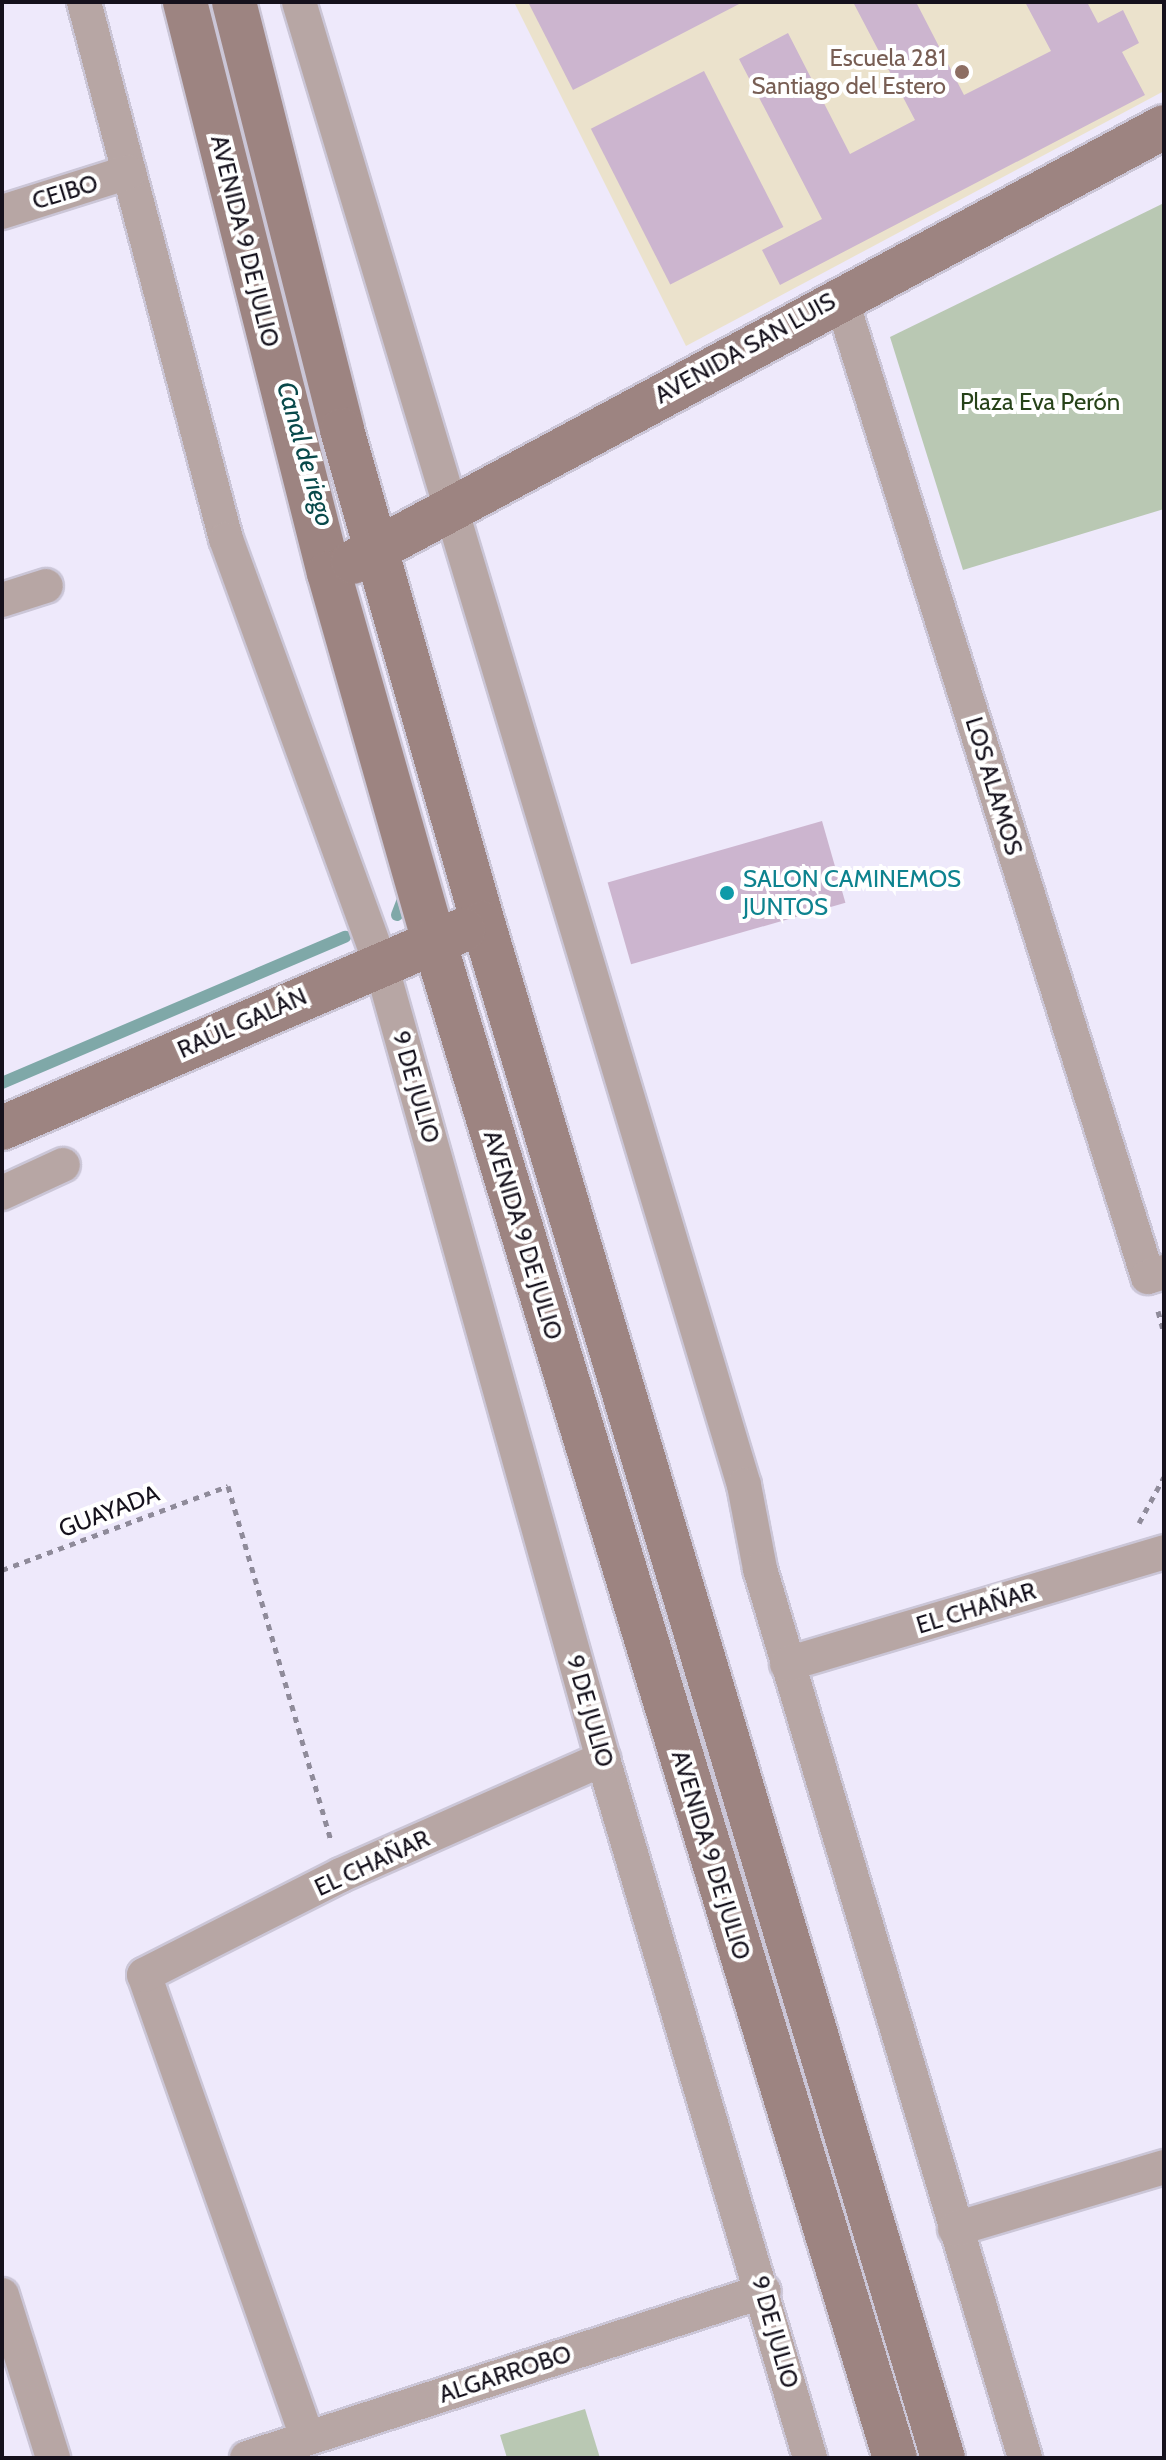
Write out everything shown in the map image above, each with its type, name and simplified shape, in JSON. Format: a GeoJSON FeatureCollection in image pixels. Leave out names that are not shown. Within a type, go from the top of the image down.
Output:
{"type":"FeatureCollection","features":[{"type":"Feature","properties":{"kind":"main road","name":"AVENIDA 9 DE JULIO"},"geometry":{"type":"LineString","coordinates":[[185,2],[329,573],[434,941],[895,2458]]}},
{"type":"Feature","properties":{"kind":"main road"},"geometry":{"type":"LineString","coordinates":[[234,2],[378,550],[483,923],[943,2458]]}},
{"type":"Feature","properties":{"kind":"main road","name":"AVENIDA SAN LUIS"},"geometry":{"type":"LineString","coordinates":[[329,573],[450,511],[840,295],[1164,127]]}},
{"type":"Feature","properties":{"kind":"main road","name":"RAÚL GALÁN"},"geometry":{"type":"LineString","coordinates":[[2,1128],[380,961],[483,923]]}},
{"type":"Feature","properties":{"kind":"street","name":"9 DE JULIO"},"geometry":{"type":"LineString","coordinates":[[84,2],[226,539],[380,961],[603,1759],[764,2291],[810,2458]]}},
{"type":"Feature","properties":{"kind":"street"},"geometry":{"type":"LineString","coordinates":[[299,2],[744,1485],[787,1664],[1025,2458]]}},
{"type":"Feature","properties":{"kind":"street","name":"CEIBO"},"geometry":{"type":"LineString","coordinates":[[2,212],[129,172]]}},
{"type":"Feature","properties":{"kind":"street","name":"LOS ALAMOS"},"geometry":{"type":"LineString","coordinates":[[840,295],[1156,1275]]}},
{"type":"Feature","properties":{"kind":"street"},"geometry":{"type":"LineString","coordinates":[[2,600],[46,586]]}},
{"type":"Feature","properties":{"kind":"street"},"geometry":{"type":"LineString","coordinates":[[2,1193],[63,1165]]}},
{"type":"Feature","properties":{"kind":"street","name":"EL CHAÑAR"},"geometry":{"type":"LineString","coordinates":[[787,1664],[1164,1552]]}},
{"type":"Feature","properties":{"kind":"street","name":"EL CHAÑAR"},"geometry":{"type":"LineString","coordinates":[[307,2437],[144,1975],[341,1875],[603,1759]]}},
{"type":"Feature","properties":{"kind":"street"},"geometry":{"type":"LineString","coordinates":[[955,2229],[1164,2167]]}},
{"type":"Feature","properties":{"kind":"street","name":"ALGARROBO"},"geometry":{"type":"LineString","coordinates":[[247,2458],[764,2291]]}},
{"type":"Feature","properties":{"kind":"street"},"geometry":{"type":"LineString","coordinates":[[2,2295],[53,2458]]}},
{"type":"Feature","properties":{"kind":"path","name":"GUAYADA"},"geometry":{"type":"LineString","coordinates":[[2,1570],[228,1486],[341,1875]]}},
{"type":"Feature","properties":{"kind":"shaded area"},"geometry":{"type":"Polygon","coordinates":[[[514,2],[1164,2],[1164,91],[686,346],[514,2]]]}},
{"type":"Feature","properties":{"kind":"green space","name":"Plaza Eva Perón"},"geometry":{"type":"Polygon","coordinates":[[[1164,203],[1164,509],[963,570],[890,337],[1164,203]]]}},
{"type":"Feature","properties":{"kind":"green space"},"geometry":{"type":"Polygon","coordinates":[[[585,2409],[600,2458],[507,2458],[500,2435],[585,2409]]]}},
{"type":"Feature","properties":{"kind":"building"},"geometry":{"type":"Polygon","coordinates":[[[528,2],[743,2],[573,90],[528,2]]]}},
{"type":"Feature","properties":{"kind":"building"},"geometry":{"type":"Polygon","coordinates":[[[853,2],[916,2],[964,95],[1051,51],[1025,2],[1087,2],[1098,23],[1123,10],[1139,43],[1122,52],[1145,95],[780,285],[762,250],[822,219],[739,59],[788,33],[850,154],[915,120],[853,2]]]}},
{"type":"Feature","properties":{"kind":"building"},"geometry":{"type":"Polygon","coordinates":[[[704,71],[783,227],[670,285],[591,129],[704,71]]]}},
{"type":"Feature","properties":{"kind":"building","name":"SALON CAMINEMOS JUNTOS"},"geometry":{"type":"Polygon","coordinates":[[[822,821],[845,903],[631,964],[608,882],[822,821]]]}},
{"type":"Feature","properties":{"kind":"waterway","name":"Canal de riego"},"geometry":{"type":"LineString","coordinates":[[397,915],[406,892]]}},
{"type":"Feature","properties":{"kind":"waterway","name":"Canal de riego"},"geometry":{"type":"LineString","coordinates":[[2,1083],[345,937]]}},
{"type":"Feature","properties":{"kind":"place","name":"Escuela 281 Santiago del Estero"},"geometry":{"type":"Point","coordinates":[962,72]}},
{"type":"Feature","properties":{"kind":"place","name":"SALON CAMINEMOS JUNTOS"},"geometry":{"type":"Point","coordinates":[727,893]}}]}
